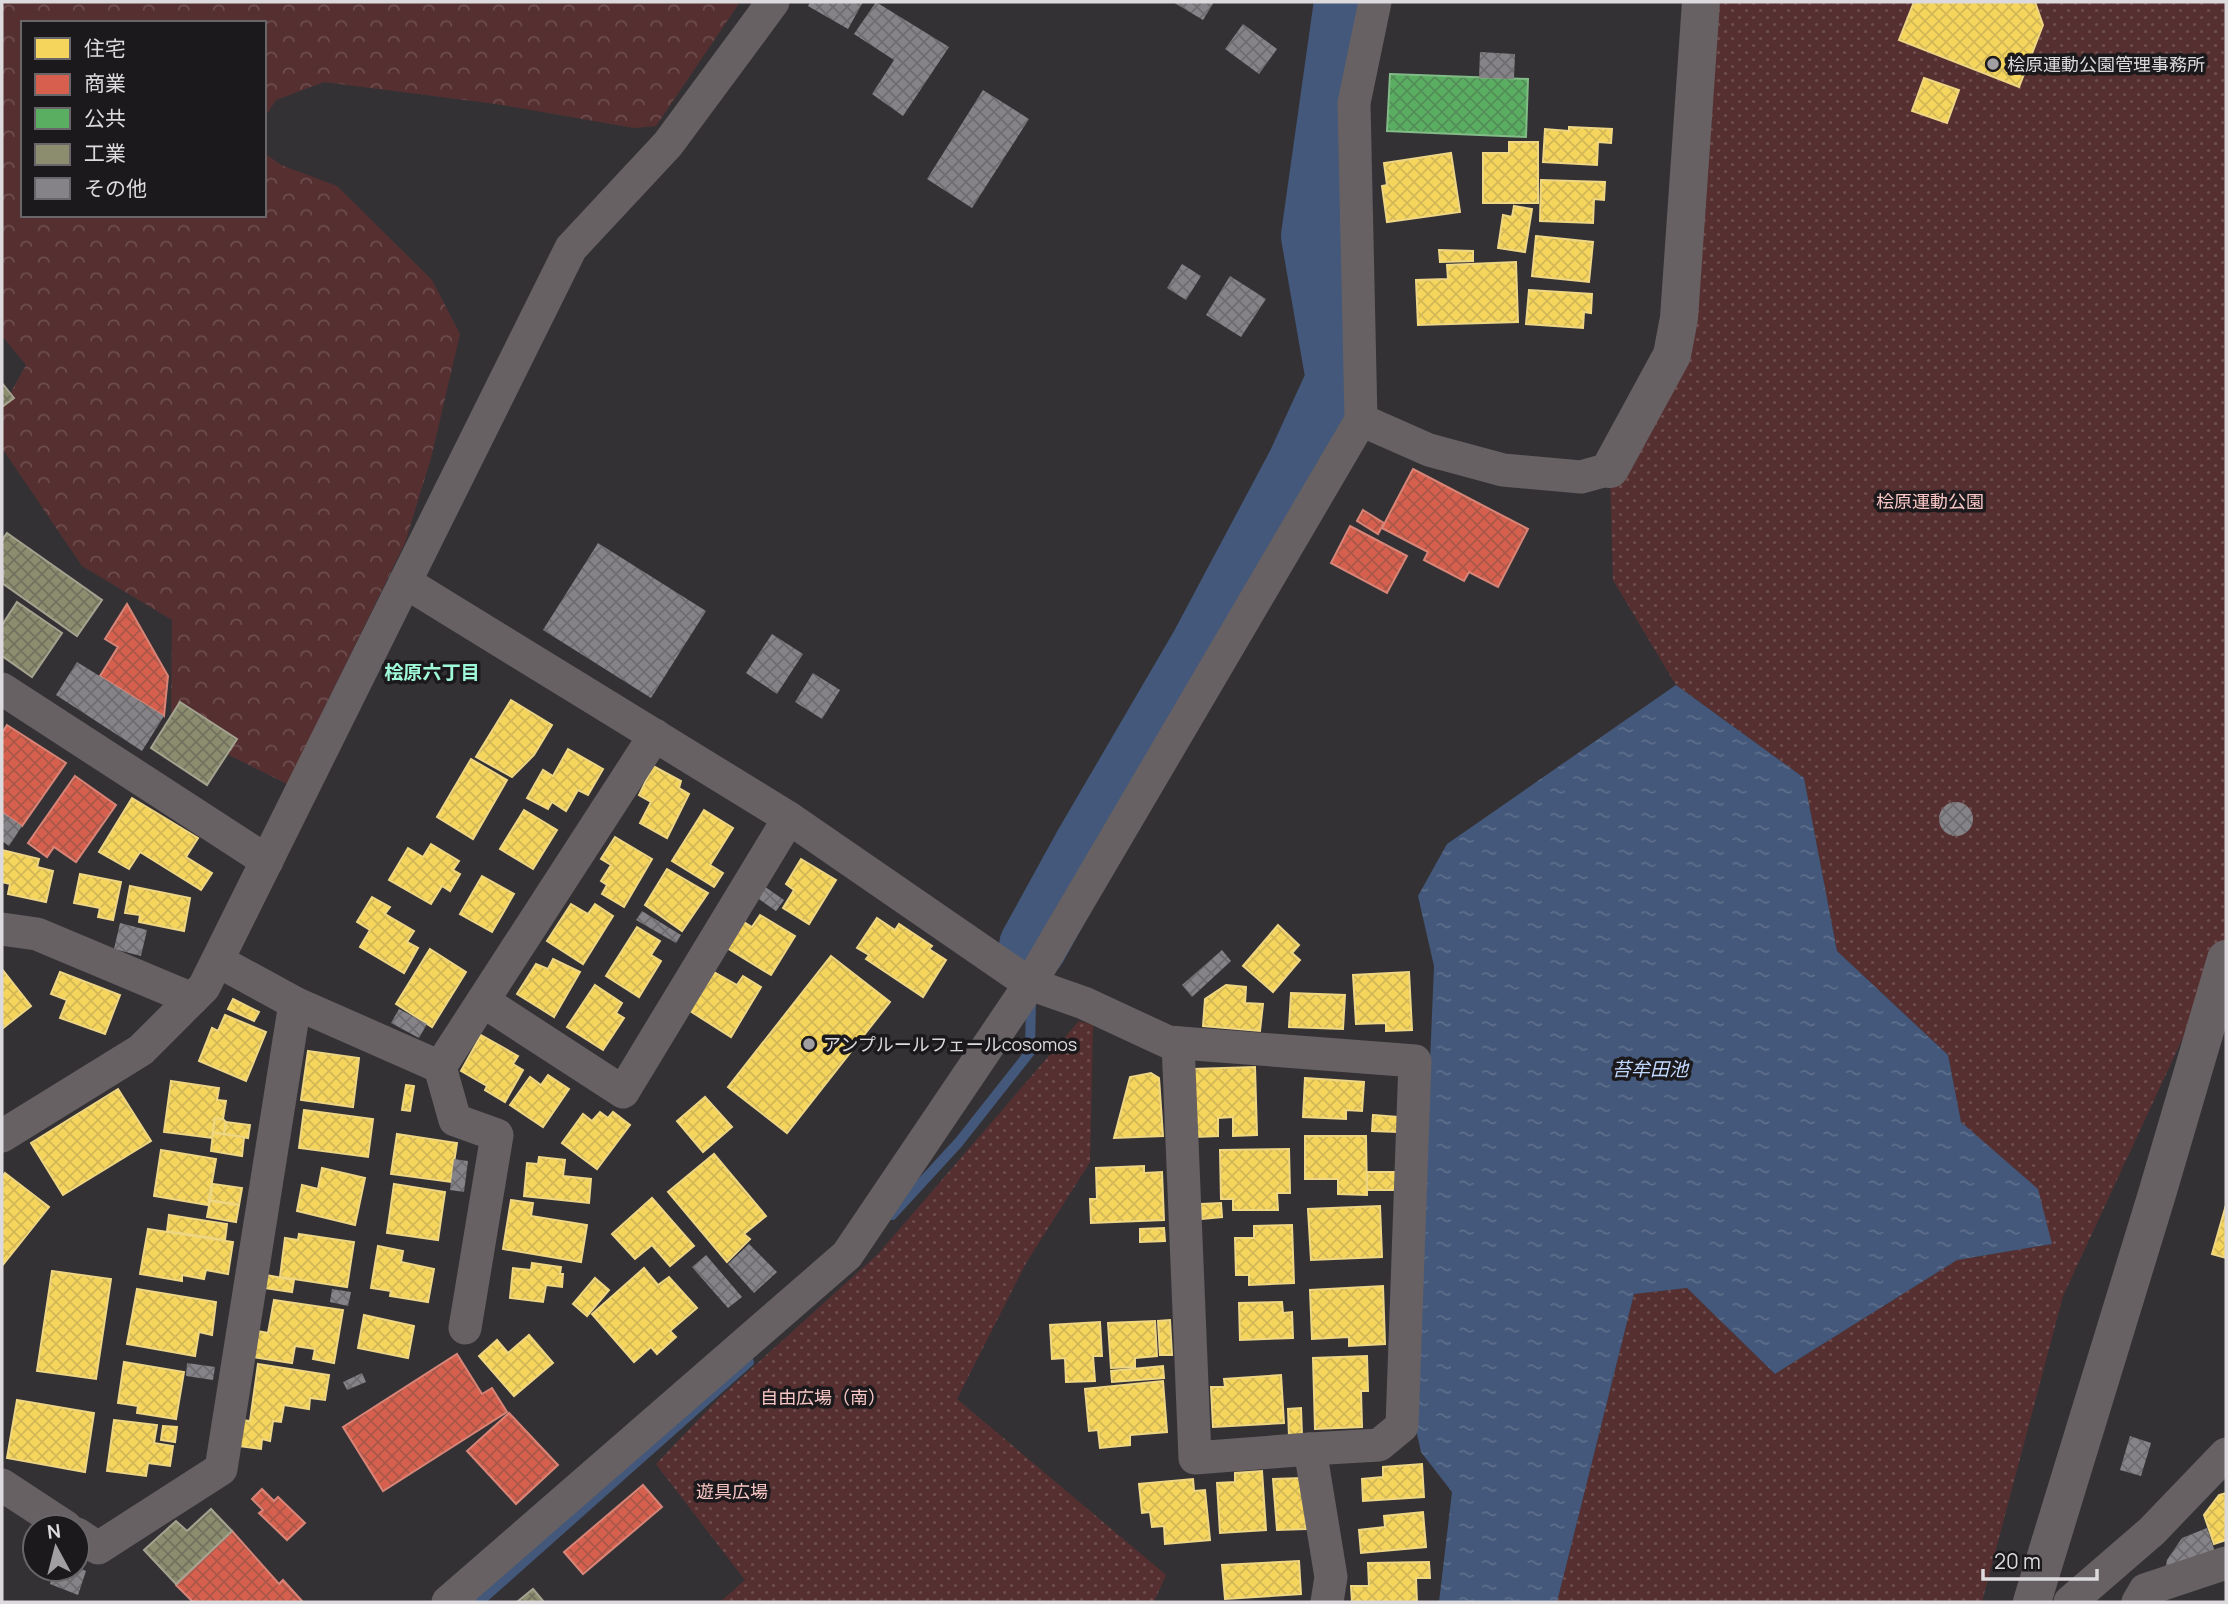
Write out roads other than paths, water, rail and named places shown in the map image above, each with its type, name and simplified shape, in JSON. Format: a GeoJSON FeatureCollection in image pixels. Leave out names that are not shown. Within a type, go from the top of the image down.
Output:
{"type":"FeatureCollection","features":[{"type":"Feature","properties":{"kind":"street"},"geometry":{"type":"LineString","coordinates":[[2,1136],[141,1050],[204,987],[571,248],[668,144],[773,2]]}},
{"type":"Feature","properties":{"kind":"street"},"geometry":{"type":"LineString","coordinates":[[448,1602],[847,1255],[1030,984],[1360,419],[1354,103],[1375,2]]}},
{"type":"Feature","properties":{"kind":"street"},"geometry":{"type":"LineString","coordinates":[[1360,419],[1429,450],[1503,470],[1581,477],[1610,469],[1672,355],[1679,318],[1701,2]]}},
{"type":"Feature","properties":{"kind":"street"},"geometry":{"type":"LineString","coordinates":[[405,582],[789,818],[1030,984],[1084,1003],[1168,1042],[1415,1061],[1402,1426],[1379,1445],[1195,1458],[1178,1043]]}},
{"type":"Feature","properties":{"kind":"street"},"geometry":{"type":"LineString","coordinates":[[2,689],[267,861]]}},
{"type":"Feature","properties":{"kind":"street"},"geometry":{"type":"LineString","coordinates":[[465,1328],[497,1135],[456,1121],[440,1067],[655,735]]}},
{"type":"Feature","properties":{"kind":"street"},"geometry":{"type":"LineString","coordinates":[[483,1001],[623,1092],[789,818]]}},
{"type":"Feature","properties":{"kind":"street"},"geometry":{"type":"LineString","coordinates":[[2,929],[37,934],[192,999]]}},
{"type":"Feature","properties":{"kind":"street"},"geometry":{"type":"LineString","coordinates":[[2032,1602],[2226,959]]}},
{"type":"Feature","properties":{"kind":"street"},"geometry":{"type":"LineString","coordinates":[[218,961],[295,1003],[440,1067]]}},
{"type":"Feature","properties":{"kind":"street"},"geometry":{"type":"LineString","coordinates":[[91,1543],[98,1548],[221,1469],[295,1003]]}},
{"type":"Feature","properties":{"kind":"street"},"geometry":{"type":"LineString","coordinates":[[1310,1449],[1331,1577],[1327,1602]]}},
{"type":"Feature","properties":{"kind":"street"},"geometry":{"type":"LineString","coordinates":[[2070,1602],[2152,1531],[2226,1454]]}},
{"type":"Feature","properties":{"kind":"street"},"geometry":{"type":"LineString","coordinates":[[2,1485],[45,1513]]}},
{"type":"Feature","properties":{"kind":"street"},"geometry":{"type":"LineString","coordinates":[[2138,1602],[2145,1590],[2226,1563]]}},
{"type":"Feature","properties":{"kind":"water","name":"苔牟田池"},"geometry":{"type":"Polygon","coordinates":[[[1676,685],[1804,778],[1837,951],[1948,1055],[1961,1122],[2038,1189],[2052,1244],[1957,1260],[1775,1374],[1687,1288],[1634,1294],[1557,1602],[1439,1602],[1452,1492],[1421,1452],[1415,1425],[1434,966],[1418,896],[1447,844],[1676,685]]]}},
{"type":"Feature","properties":{"kind":"waterway"},"geometry":{"type":"LineString","coordinates":[[1033,946],[1203,649],[1301,465],[1340,380],[1315,236],[1348,2]]}},
{"type":"Feature","properties":{"kind":"waterway"},"geometry":{"type":"LineString","coordinates":[[892,1215],[959,1142],[1030,1052],[1031,998]]}},
{"type":"Feature","properties":{"kind":"waterway"},"geometry":{"type":"LineString","coordinates":[[479,1602],[749,1362]]}},
{"type":"Feature","properties":{"kind":"place","name":"桧原運動公園管理事務所"},"geometry":{"type":"Point","coordinates":[1993,64]}},
{"type":"Feature","properties":{"kind":"place","name":"アンプルールフェールcosomos"},"geometry":{"type":"Point","coordinates":[809,1044]}},
{"type":"Feature","properties":{"kind":"district","name":"桧原六丁目"},"geometry":{"type":"Point","coordinates":[432,672]}},
{"type":"Feature","properties":{"kind":"park label","name":"桧原運動公園"},"geometry":{"type":"Point","coordinates":[1930,501]}},
{"type":"Feature","properties":{"kind":"park label","name":"自由広場（南）"},"geometry":{"type":"Point","coordinates":[823,1397]}},
{"type":"Feature","properties":{"kind":"park label","name":"遊具広場"},"geometry":{"type":"Point","coordinates":[732,1491]}}]}
